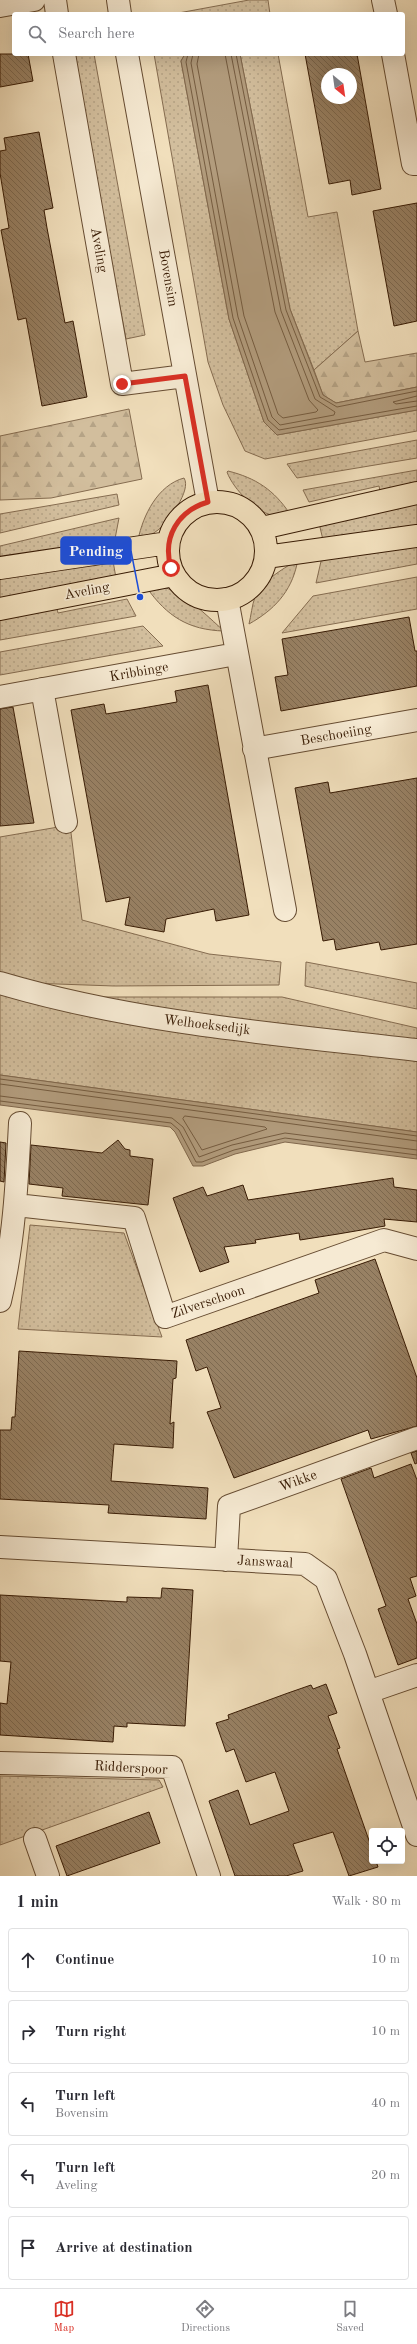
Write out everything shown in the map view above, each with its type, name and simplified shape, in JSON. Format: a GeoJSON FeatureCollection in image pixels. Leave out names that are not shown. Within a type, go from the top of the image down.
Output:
{"type":"FeatureCollection","features":[{"type":"Feature","properties":{"kind":"main road"},"geometry":{"type":"LineString","coordinates":[[262,528],[417,493]]}},
{"type":"Feature","properties":{"kind":"main road"},"geometry":{"type":"LineString","coordinates":[[208,502],[233,504],[250,514],[262,528],[267,547],[266,557],[263,569],[249,589],[227,599],[217,600],[196,596],[180,584],[174,575],[168,560],[168,543],[178,521],[191,509],[208,502]]}},
{"type":"Feature","properties":{"kind":"main road"},"geometry":{"type":"LineString","coordinates":[[266,557],[417,536]]}},
{"type":"Feature","properties":{"kind":"main road"},"geometry":{"type":"LineString","coordinates":[[0,568],[168,543]]}},
{"type":"Feature","properties":{"kind":"main road","name":"Aveling"},"geometry":{"type":"LineString","coordinates":[[0,609],[174,575]]}},
{"type":"Feature","properties":{"kind":"street"},"geometry":{"type":"LineString","coordinates":[[0,6],[34,0]]}},
{"type":"Feature","properties":{"kind":"street"},"geometry":{"type":"LineString","coordinates":[[55,0],[57,12]]}},
{"type":"Feature","properties":{"kind":"street"},"geometry":{"type":"LineString","coordinates":[[118,0],[120,12]]}},
{"type":"Feature","properties":{"kind":"street"},"geometry":{"type":"LineString","coordinates":[[383,0],[386,12]]}},
{"type":"Feature","properties":{"kind":"street","name":"Aveling"},"geometry":{"type":"LineString","coordinates":[[64,56],[122,384],[185,376]]}},
{"type":"Feature","properties":{"kind":"street","name":"Bovensim"},"geometry":{"type":"LineString","coordinates":[[127,56],[208,502]]}},
{"type":"Feature","properties":{"kind":"street"},"geometry":{"type":"LineString","coordinates":[[393,56],[413,164],[417,164]]}},
{"type":"Feature","properties":{"kind":"street"},"geometry":{"type":"LineString","coordinates":[[227,599],[236,654],[285,910]]}},
{"type":"Feature","properties":{"kind":"street","name":"Kribbinge"},"geometry":{"type":"LineString","coordinates":[[0,697],[236,654]]}},
{"type":"Feature","properties":{"kind":"street"},"geometry":{"type":"LineString","coordinates":[[42,689],[66,822]]}},
{"type":"Feature","properties":{"kind":"street","name":"Beschoeiing"},"geometry":{"type":"LineString","coordinates":[[254,749],[417,720]]}},
{"type":"Feature","properties":{"kind":"street","name":"Welhoeksedijk"},"geometry":{"type":"LineString","coordinates":[[0,983],[34,993],[156,1019],[417,1050]]}},
{"type":"Feature","properties":{"kind":"street"},"geometry":{"type":"LineString","coordinates":[[0,1301],[7,1273],[16,1205],[20,1123]]}},
{"type":"Feature","properties":{"kind":"street","name":"Zilverschoon"},"geometry":{"type":"LineString","coordinates":[[16,1205],[134,1218],[165,1317],[384,1240],[417,1249]]}},
{"type":"Feature","properties":{"kind":"street","name":"Wikke"},"geometry":{"type":"LineString","coordinates":[[226,1560],[229,1506],[417,1438]]}},
{"type":"Feature","properties":{"kind":"street","name":"Janswaal"},"geometry":{"type":"LineString","coordinates":[[0,1547],[305,1564],[326,1579],[368,1692],[417,1834]]}},
{"type":"Feature","properties":{"kind":"street"},"geometry":{"type":"LineString","coordinates":[[368,1692],[417,1675]]}},
{"type":"Feature","properties":{"kind":"street","name":"Ridderspoor"},"geometry":{"type":"LineString","coordinates":[[0,1763],[172,1767],[209,1876]]}},
{"type":"Feature","properties":{"kind":"street"},"geometry":{"type":"LineString","coordinates":[[35,1839],[48,1876]]}},
{"type":"Feature","properties":{"kind":"green space"},"geometry":{"type":"Polygon","coordinates":[[[249,0],[268,0],[270,12],[184,12],[249,0]]]}},
{"type":"Feature","properties":{"kind":"green space"},"geometry":{"type":"Polygon","coordinates":[[[73,56],[94,56],[145,335],[126,339],[73,56]]]}},
{"type":"Feature","properties":{"kind":"green space"},"geometry":{"type":"Polygon","coordinates":[[[154,56],[184,56],[181,61],[229,319],[264,422],[277,435],[417,410],[417,431],[265,459],[245,451],[223,405],[208,362],[154,56]]]}},
{"type":"Feature","properties":{"kind":"green space"},"geometry":{"type":"Polygon","coordinates":[[[240,56],[278,56],[308,217],[337,212],[358,331],[314,370],[290,309],[240,56]]]}},
{"type":"Feature","properties":{"kind":"green space"},"geometry":{"type":"Polygon","coordinates":[[[358,331],[365,362],[417,353],[417,387],[336,403],[323,395],[314,370],[358,331]]]}},
{"type":"Feature","properties":{"kind":"green space"},"geometry":{"type":"Polygon","coordinates":[[[129,409],[142,479],[51,498],[0,500],[0,436],[129,409]]]}},
{"type":"Feature","properties":{"kind":"green space"},"geometry":{"type":"Polygon","coordinates":[[[417,440],[417,458],[297,478],[287,464],[417,440]]]}},
{"type":"Feature","properties":{"kind":"green space"},"geometry":{"type":"Polygon","coordinates":[[[417,470],[417,486],[381,496],[379,486],[309,502],[303,490],[417,470]]]}},
{"type":"Feature","properties":{"kind":"green space"},"geometry":{"type":"Polygon","coordinates":[[[228,471],[247,477],[264,486],[278,498],[290,514],[280,516],[270,515],[254,506],[240,493],[230,479],[227,472],[228,471]]]}},
{"type":"Feature","properties":{"kind":"green space"},"geometry":{"type":"Polygon","coordinates":[[[184,478],[186,483],[185,490],[173,513],[158,530],[151,535],[138,540],[140,530],[153,502],[167,487],[184,478]]]}},
{"type":"Feature","properties":{"kind":"green space"},"geometry":{"type":"Polygon","coordinates":[[[117,494],[119,505],[0,533],[0,514],[117,494]]]}},
{"type":"Feature","properties":{"kind":"green space"},"geometry":{"type":"Polygon","coordinates":[[[417,501],[417,527],[323,540],[319,523],[417,501]]]}},
{"type":"Feature","properties":{"kind":"green space"},"geometry":{"type":"Polygon","coordinates":[[[119,518],[114,544],[0,558],[0,546],[119,518]]]}},
{"type":"Feature","properties":{"kind":"green space"},"geometry":{"type":"Polygon","coordinates":[[[417,543],[417,564],[316,583],[322,557],[417,543]]]}},
{"type":"Feature","properties":{"kind":"green space"},"geometry":{"type":"Polygon","coordinates":[[[113,561],[116,578],[0,603],[0,575],[113,561]]]}},
{"type":"Feature","properties":{"kind":"green space"},"geometry":{"type":"Polygon","coordinates":[[[295,562],[297,564],[294,574],[286,592],[266,613],[249,624],[253,603],[257,592],[272,577],[295,562]]]}},
{"type":"Feature","properties":{"kind":"green space"},"geometry":{"type":"Polygon","coordinates":[[[417,577],[417,609],[282,633],[313,596],[417,577]]]}},
{"type":"Feature","properties":{"kind":"green space"},"geometry":{"type":"Polygon","coordinates":[[[160,586],[178,593],[202,611],[224,631],[200,628],[180,620],[171,614],[147,588],[160,586]]]}},
{"type":"Feature","properties":{"kind":"green space"},"geometry":{"type":"Polygon","coordinates":[[[127,599],[136,616],[0,640],[0,619],[56,605],[58,613],[127,599]]]}},
{"type":"Feature","properties":{"kind":"green space"},"geometry":{"type":"Polygon","coordinates":[[[143,626],[163,646],[0,675],[0,652],[143,626]]]}},
{"type":"Feature","properties":{"kind":"green space"},"geometry":{"type":"Polygon","coordinates":[[[70,825],[82,920],[209,954],[281,962],[279,985],[114,986],[29,983],[0,975],[0,837],[70,825]]]}},
{"type":"Feature","properties":{"kind":"green space"},"geometry":{"type":"Polygon","coordinates":[[[306,962],[417,983],[417,1009],[305,986],[306,962]]]}},
{"type":"Feature","properties":{"kind":"green space"},"geometry":{"type":"Polygon","coordinates":[[[0,992],[417,1057],[417,1132],[0,1075],[0,992]]]}},
{"type":"Feature","properties":{"kind":"green space"},"geometry":{"type":"Polygon","coordinates":[[[88,997],[282,997],[417,1028],[417,1044],[260,1024],[88,997]]]}},
{"type":"Feature","properties":{"kind":"green space"},"geometry":{"type":"Polygon","coordinates":[[[30,1225],[124,1233],[162,1337],[18,1329],[30,1225]]]}},
{"type":"Feature","properties":{"kind":"green space"},"geometry":{"type":"Polygon","coordinates":[[[0,1776],[159,1780],[163,1787],[0,1845],[0,1776]]]}},
{"type":"Feature","properties":{"kind":"water"},"geometry":{"type":"Polygon","coordinates":[[[184,56],[240,56],[290,309],[323,395],[336,403],[417,387],[417,410],[277,435],[264,422],[229,319],[181,61],[184,56]]]}},
{"type":"Feature","properties":{"kind":"water"},"geometry":{"type":"Polygon","coordinates":[[[0,1075],[417,1132],[417,1159],[285,1142],[235,1154],[203,1166],[193,1166],[175,1132],[170,1127],[0,1105],[0,1075]]]}},
{"type":"Feature","properties":{"kind":"building"},"geometry":{"type":"Polygon","coordinates":[[[0,54],[28,56],[33,81],[0,87],[0,54]]]}},
{"type":"Feature","properties":{"kind":"building"},"geometry":{"type":"Polygon","coordinates":[[[305,56],[357,56],[381,189],[352,195],[350,180],[329,184],[305,56]]]}},
{"type":"Feature","properties":{"kind":"building"},"geometry":{"type":"Polygon","coordinates":[[[39,132],[53,208],[44,210],[47,228],[65,323],[73,321],[87,397],[42,406],[26,318],[18,320],[1,230],[9,228],[0,173],[0,151],[6,150],[4,138],[39,132]]]}},
{"type":"Feature","properties":{"kind":"building"},"geometry":{"type":"Polygon","coordinates":[[[417,203],[417,321],[394,326],[373,211],[417,203]]]}},
{"type":"Feature","properties":{"kind":"building"},"geometry":{"type":"Polygon","coordinates":[[[409,617],[415,651],[417,651],[417,686],[281,711],[275,677],[288,675],[282,639],[409,617]]]}},
{"type":"Feature","properties":{"kind":"building"},"geometry":{"type":"Polygon","coordinates":[[[208,685],[249,915],[216,921],[214,909],[166,919],[164,932],[125,925],[130,897],[106,902],[71,710],[104,704],[106,714],[177,702],[175,691],[208,685]]]}},
{"type":"Feature","properties":{"kind":"building"},"geometry":{"type":"Polygon","coordinates":[[[13,707],[34,823],[0,826],[0,709],[13,707]]]}},
{"type":"Feature","properties":{"kind":"building"},"geometry":{"type":"Polygon","coordinates":[[[417,778],[417,944],[381,950],[379,942],[336,950],[334,939],[323,941],[295,788],[328,782],[330,793],[417,778]]]}},
{"type":"Feature","properties":{"kind":"building"},"geometry":{"type":"Polygon","coordinates":[[[118,1140],[125,1149],[130,1150],[130,1156],[153,1159],[148,1205],[62,1196],[63,1188],[29,1184],[31,1145],[102,1153],[118,1140]]]}},
{"type":"Feature","properties":{"kind":"building"},"geometry":{"type":"Polygon","coordinates":[[[0,1142],[6,1143],[4,1182],[0,1181],[0,1142]]]}},
{"type":"Feature","properties":{"kind":"building"},"geometry":{"type":"Polygon","coordinates":[[[393,1178],[394,1187],[417,1190],[417,1222],[384,1219],[385,1226],[300,1240],[299,1233],[255,1240],[256,1243],[224,1247],[229,1262],[200,1272],[173,1198],[203,1187],[207,1196],[243,1185],[248,1200],[393,1178]]]}},
{"type":"Feature","properties":{"kind":"building"},"geometry":{"type":"Polygon","coordinates":[[[375,1259],[417,1378],[417,1426],[371,1439],[368,1430],[234,1478],[207,1412],[221,1408],[207,1367],[196,1371],[186,1340],[319,1293],[315,1280],[375,1259]]]}},
{"type":"Feature","properties":{"kind":"building"},"geometry":{"type":"Polygon","coordinates":[[[19,1351],[177,1361],[176,1378],[173,1379],[170,1424],[174,1422],[173,1448],[114,1444],[111,1481],[208,1488],[206,1519],[108,1513],[109,1505],[0,1499],[0,1430],[11,1430],[12,1417],[15,1417],[19,1351]]]}},
{"type":"Feature","properties":{"kind":"building"},"geometry":{"type":"Polygon","coordinates":[[[417,1451],[417,1463],[415,1464],[411,1453],[417,1451]]]}},
{"type":"Feature","properties":{"kind":"building"},"geometry":{"type":"Polygon","coordinates":[[[411,1464],[417,1480],[417,1576],[410,1578],[416,1596],[408,1599],[417,1624],[417,1658],[398,1665],[378,1609],[386,1606],[341,1479],[371,1468],[374,1478],[411,1464]]]}},
{"type":"Feature","properties":{"kind":"building"},"geometry":{"type":"Polygon","coordinates":[[[162,1588],[193,1590],[185,1726],[127,1723],[127,1727],[114,1726],[113,1742],[0,1735],[0,1703],[7,1704],[11,1662],[0,1661],[0,1595],[127,1602],[127,1597],[161,1598],[162,1588]]]}},
{"type":"Feature","properties":{"kind":"building"},"geometry":{"type":"Polygon","coordinates":[[[326,1684],[337,1713],[328,1716],[340,1748],[337,1749],[369,1840],[369,1864],[377,1864],[378,1867],[349,1876],[333,1832],[293,1844],[303,1871],[286,1876],[235,1876],[209,1801],[238,1790],[250,1825],[289,1811],[275,1772],[246,1782],[234,1749],[226,1752],[216,1723],[229,1719],[228,1715],[288,1693],[311,1685],[313,1689],[326,1684]]]}},
{"type":"Feature","properties":{"kind":"building"},"geometry":{"type":"Polygon","coordinates":[[[149,1812],[160,1843],[67,1876],[56,1846],[149,1812]]]}},
{"type":"Feature","properties":{"kind":"place","name":"Pending"},"geometry":{"type":"Point","coordinates":[140,597]}},
{"type":"Feature","properties":{"kind":"route"},"geometry":{"type":"LineString","coordinates":[[122,384],[185,376],[208,502],[196,506],[186,512],[172,531],[168,543],[168,560],[171,568]]}}]}
